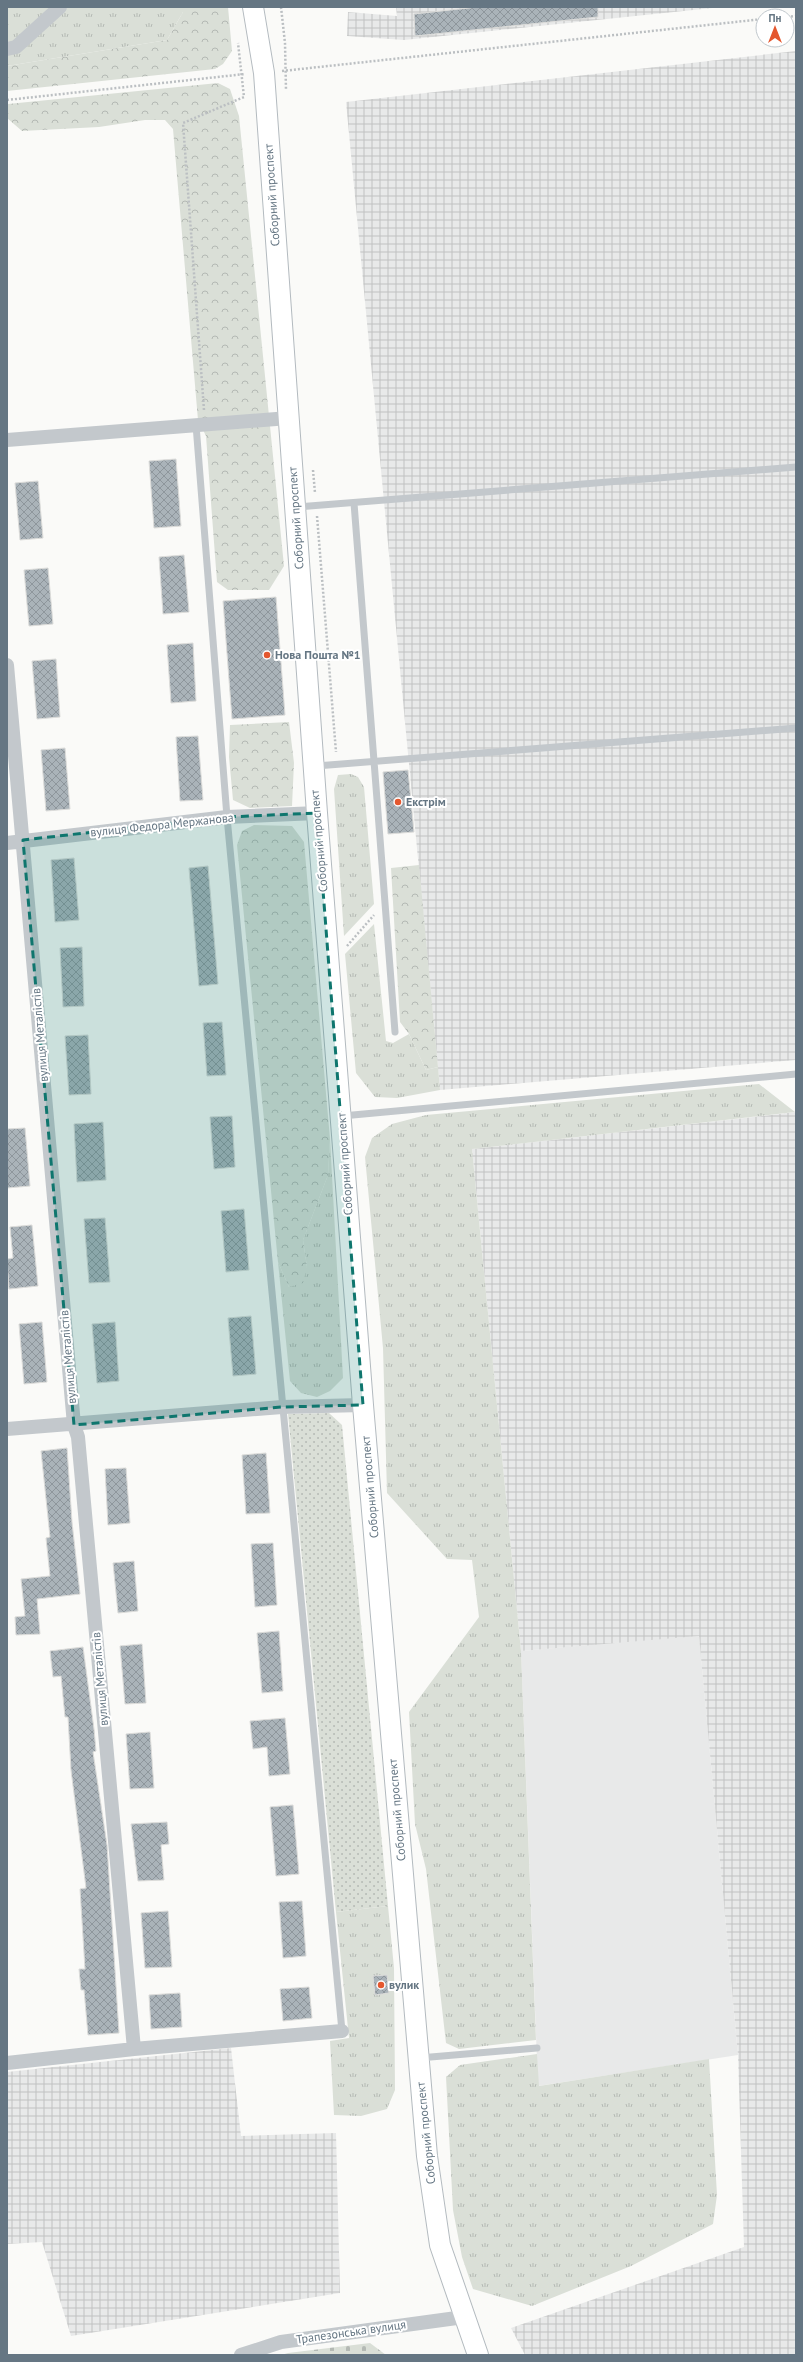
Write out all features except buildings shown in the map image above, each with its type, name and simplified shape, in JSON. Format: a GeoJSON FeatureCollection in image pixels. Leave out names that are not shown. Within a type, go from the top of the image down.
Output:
{"type":"FeatureCollection","features":[{"type":"Feature","properties":{"kind":"main road","name":"Соборний проспект"},"geometry":{"type":"LineString","coordinates":[[253,7],[264,72],[313,766],[342,1116],[362,1405],[427,2156],[440,2245],[478,2355]]}},
{"type":"Feature","properties":{"kind":"street"},"geometry":{"type":"LineString","coordinates":[[7,49],[16,47],[60,7]]}},
{"type":"Feature","properties":{"kind":"street"},"geometry":{"type":"LineString","coordinates":[[7,440],[289,418]]}},
{"type":"Feature","properties":{"kind":"street","name":"вулиця Металістів"},"geometry":{"type":"LineString","coordinates":[[7,665],[74,1425],[79,1445],[134,2049]]}},
{"type":"Feature","properties":{"kind":"street","name":"вулиця Федора Мержанова"},"geometry":{"type":"LineString","coordinates":[[7,842],[227,817],[317,813]]}},
{"type":"Feature","properties":{"kind":"street"},"geometry":{"type":"LineString","coordinates":[[7,1429],[74,1425],[282,1407],[362,1405]]}},
{"type":"Feature","properties":{"kind":"street"},"geometry":{"type":"LineString","coordinates":[[7,2063],[134,2049],[342,2031]]}},
{"type":"Feature","properties":{"kind":"street","name":"Трапезонська вулиця"},"geometry":{"type":"LineString","coordinates":[[241,2355],[281,2342],[464,2317]]}},
{"type":"Feature","properties":{"kind":"lane"},"geometry":{"type":"LineString","coordinates":[[201,425],[227,817],[342,2031]]}},
{"type":"Feature","properties":{"kind":"lane"},"geometry":{"type":"LineString","coordinates":[[295,508],[796,467]]}},
{"type":"Feature","properties":{"kind":"lane"},"geometry":{"type":"LineString","coordinates":[[354,503],[395,1032]]}},
{"type":"Feature","properties":{"kind":"lane"},"geometry":{"type":"LineString","coordinates":[[313,766],[796,728]]}},
{"type":"Feature","properties":{"kind":"lane"},"geometry":{"type":"LineString","coordinates":[[342,1116],[796,1074]]}},
{"type":"Feature","properties":{"kind":"lane"},"geometry":{"type":"LineString","coordinates":[[419,2058],[537,2048]]}},
{"type":"Feature","properties":{"kind":"path"},"geometry":{"type":"LineString","coordinates":[[7,100],[755,20]]}},
{"type":"Feature","properties":{"kind":"path"},"geometry":{"type":"LineString","coordinates":[[201,425],[183,122],[244,97],[238,39]]}},
{"type":"Feature","properties":{"kind":"path"},"geometry":{"type":"LineString","coordinates":[[329,965],[385,902]]}},
{"type":"Feature","properties":{"kind":"highlighted area"},"geometry":{"type":"Polygon","coordinates":[[[317,813],[363,1405],[282,1407],[74,1425],[23,840],[227,817],[317,813]]]}},
{"type":"Feature","properties":{"kind":"shaded area"},"geometry":{"type":"Polygon","coordinates":[[[396,7],[722,7],[404,40],[347,36],[348,12],[397,16],[396,7]]]}},
{"type":"Feature","properties":{"kind":"shaded area"},"geometry":{"type":"Polygon","coordinates":[[[796,51],[796,1060],[440,1090],[346,102],[796,51]]]}},
{"type":"Feature","properties":{"kind":"shaded area"},"geometry":{"type":"Polygon","coordinates":[[[796,1112],[796,2355],[525,2355],[511,2328],[744,2247],[738,2055],[699,1636],[521,1651],[472,1149],[796,1112]]]}},
{"type":"Feature","properties":{"kind":"shaded area"},"geometry":{"type":"Polygon","coordinates":[[[699,1635],[738,2055],[538,2086],[521,1651],[699,1635]]]}},
{"type":"Feature","properties":{"kind":"shaded area"},"geometry":{"type":"Polygon","coordinates":[[[231,2048],[241,2136],[336,2133],[340,2293],[71,2336],[42,2242],[7,2244],[7,2072],[231,2048]]]}},
{"type":"Feature","properties":{"kind":"green space"},"geometry":{"type":"Polygon","coordinates":[[[7,7],[183,7],[183,12],[167,40],[7,66],[7,7]]]}},
{"type":"Feature","properties":{"kind":"green space"},"geometry":{"type":"Polygon","coordinates":[[[183,7],[228,7],[232,51],[223,64],[215,69],[7,91],[7,66],[167,40],[183,12],[183,7]]]}},
{"type":"Feature","properties":{"kind":"green space"},"geometry":{"type":"Polygon","coordinates":[[[218,83],[230,89],[239,116],[284,566],[269,590],[228,590],[217,582],[206,436],[198,420],[173,129],[165,120],[145,120],[99,127],[22,131],[7,118],[8,104],[218,83]]]}},
{"type":"Feature","properties":{"kind":"green space"},"geometry":{"type":"Polygon","coordinates":[[[289,722],[294,763],[292,806],[250,808],[233,800],[229,757],[230,725],[289,722]]]}},
{"type":"Feature","properties":{"kind":"green space"},"geometry":{"type":"Polygon","coordinates":[[[351,774],[358,777],[364,787],[374,904],[344,936],[334,789],[338,775],[351,774]]]}},
{"type":"Feature","properties":{"kind":"green space"},"geometry":{"type":"Polygon","coordinates":[[[254,825],[292,826],[304,842],[330,1139],[328,1175],[303,1240],[307,1267],[303,1283],[289,1287],[278,1262],[237,845],[242,831],[254,825]]]}},
{"type":"Feature","properties":{"kind":"green space"},"geometry":{"type":"Polygon","coordinates":[[[419,865],[438,1067],[426,1070],[409,1034],[400,1022],[391,868],[419,865]]]}},
{"type":"Feature","properties":{"kind":"green space"},"geometry":{"type":"Polygon","coordinates":[[[374,924],[386,1041],[393,1043],[409,1034],[426,1070],[438,1067],[440,1090],[397,1098],[375,1097],[356,1073],[345,954],[374,924]]]}},
{"type":"Feature","properties":{"kind":"green space"},"geometry":{"type":"Polygon","coordinates":[[[759,1084],[795,1112],[472,1149],[521,1651],[536,2040],[459,2049],[446,2043],[426,1869],[415,1824],[409,1712],[479,1617],[472,1560],[447,1559],[387,1493],[383,1348],[365,1157],[372,1138],[392,1124],[426,1115],[759,1084]]]}},
{"type":"Feature","properties":{"kind":"green space"},"geometry":{"type":"Polygon","coordinates":[[[330,1139],[343,1378],[330,1391],[317,1397],[301,1393],[290,1381],[278,1262],[289,1287],[307,1267],[303,1240],[328,1175],[330,1139]]]}},
{"type":"Feature","properties":{"kind":"green space"},"geometry":{"type":"Polygon","coordinates":[[[329,1413],[342,1425],[388,1906],[336,1912],[288,1414],[329,1413]]]}},
{"type":"Feature","properties":{"kind":"green space"},"geometry":{"type":"Polygon","coordinates":[[[388,1906],[394,1968],[395,2090],[387,2109],[361,2116],[334,2115],[330,2041],[349,2038],[336,1912],[388,1906]]]}},
{"type":"Feature","properties":{"kind":"green space"},"geometry":{"type":"Polygon","coordinates":[[[537,2054],[539,2086],[709,2059],[717,2195],[713,2224],[631,2266],[532,2306],[473,2289],[462,2257],[453,2210],[446,2077],[460,2065],[537,2054]]]}},
{"type":"Feature","properties":{"kind":"green space"},"geometry":{"type":"Polygon","coordinates":[[[370,2343],[386,2355],[281,2355],[288,2353],[370,2343]]]}},
{"type":"Feature","properties":{"kind":"place","name":"Нова Пошта №1"},"geometry":{"type":"Point","coordinates":[267,655]}},
{"type":"Feature","properties":{"kind":"place","name":"Екстрім"},"geometry":{"type":"Point","coordinates":[398,802]}},
{"type":"Feature","properties":{"kind":"place","name":"вулик"},"geometry":{"type":"Point","coordinates":[381,1985]}}]}
